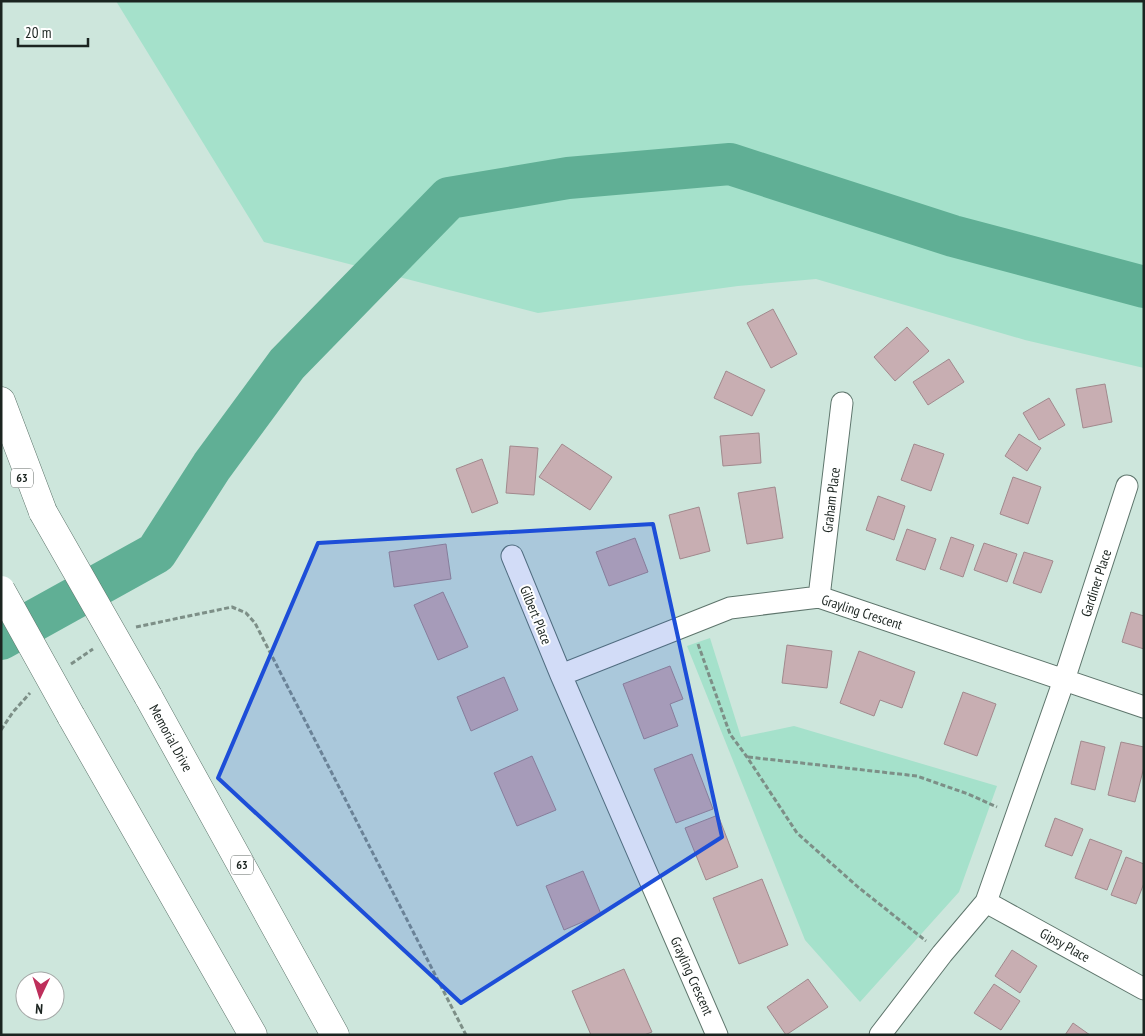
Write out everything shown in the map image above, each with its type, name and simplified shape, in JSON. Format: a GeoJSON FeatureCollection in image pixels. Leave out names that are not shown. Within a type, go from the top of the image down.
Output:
{"type":"FeatureCollection","features":[{"type":"Feature","properties":{"kind":"highway"},"geometry":{"type":"LineString","coordinates":[[1,401],[43,512]]}},
{"type":"Feature","properties":{"kind":"highway","name":"Memorial Drive"},"geometry":{"type":"LineString","coordinates":[[1,444],[43,512],[148,696],[335,1035]]}},
{"type":"Feature","properties":{"kind":"highway"},"geometry":{"type":"LineString","coordinates":[[1,590],[253,1035]]}},
{"type":"Feature","properties":{"kind":"street","name":"Graham Place"},"geometry":{"type":"LineString","coordinates":[[819,596],[842,403]]}},
{"type":"Feature","properties":{"kind":"street","name":"Gardiner Place"},"geometry":{"type":"LineString","coordinates":[[1064,680],[1127,486]]}},
{"type":"Feature","properties":{"kind":"street","name":"Gilbert Place"},"geometry":{"type":"LineString","coordinates":[[512,556],[560,675]]}},
{"type":"Feature","properties":{"kind":"street","name":"Grayling Crescent"},"geometry":{"type":"LineString","coordinates":[[717,1035],[560,675],[730,608],[819,596],[1144,706]]}},
{"type":"Feature","properties":{"kind":"street"},"geometry":{"type":"LineString","coordinates":[[880,1035],[942,954],[986,902],[1064,680]]}},
{"type":"Feature","properties":{"kind":"street","name":"Gipsy Place"},"geometry":{"type":"LineString","coordinates":[[986,902],[1144,989]]}},
{"type":"Feature","properties":{"kind":"path"},"geometry":{"type":"LineString","coordinates":[[134,628],[232,607],[246,613],[255,623],[466,1035]]}},
{"type":"Feature","properties":{"kind":"path"},"geometry":{"type":"LineString","coordinates":[[691,624],[730,734],[797,833],[858,887],[942,954]]}},
{"type":"Feature","properties":{"kind":"path"},"geometry":{"type":"LineString","coordinates":[[66,668],[95,647]]}},
{"type":"Feature","properties":{"kind":"path"},"geometry":{"type":"LineString","coordinates":[[1,730],[13,712],[36,688]]}},
{"type":"Feature","properties":{"kind":"path"},"geometry":{"type":"LineString","coordinates":[[747,757],[917,776],[968,794],[1017,815]]}},
{"type":"Feature","properties":{"kind":"highlighted area"},"geometry":{"type":"Polygon","coordinates":[[[653,524],[722,837],[461,1003],[218,778],[318,543],[653,524]]]}},
{"type":"Feature","properties":{"kind":"green space"},"geometry":{"type":"Polygon","coordinates":[[[116,1],[1144,1],[1144,368],[1025,340],[816,279],[738,286],[538,313],[264,242],[116,1]]]}},
{"type":"Feature","properties":{"kind":"green space"},"geometry":{"type":"Polygon","coordinates":[[[710,638],[741,737],[794,726],[997,786],[959,892],[860,1002],[805,940],[687,646],[710,638]]]}},
{"type":"Feature","properties":{"kind":"building"},"geometry":{"type":"Polygon","coordinates":[[[773,309],[797,354],[771,368],[747,323],[773,309]]]}},
{"type":"Feature","properties":{"kind":"building"},"geometry":{"type":"Polygon","coordinates":[[[907,327],[929,351],[895,381],[874,357],[907,327]]]}},
{"type":"Feature","properties":{"kind":"building"},"geometry":{"type":"Polygon","coordinates":[[[949,359],[964,382],[928,405],[913,382],[949,359]]]}},
{"type":"Feature","properties":{"kind":"building"},"geometry":{"type":"Polygon","coordinates":[[[726,371],[765,390],[752,416],[714,398],[726,371]]]}},
{"type":"Feature","properties":{"kind":"building"},"geometry":{"type":"Polygon","coordinates":[[[1105,384],[1112,422],[1083,428],[1076,389],[1105,384]]]}},
{"type":"Feature","properties":{"kind":"building"},"geometry":{"type":"Polygon","coordinates":[[[1049,398],[1065,425],[1039,440],[1023,413],[1049,398]]]}},
{"type":"Feature","properties":{"kind":"building"},"geometry":{"type":"Polygon","coordinates":[[[759,433],[761,463],[723,466],[720,436],[759,433]]]}},
{"type":"Feature","properties":{"kind":"building"},"geometry":{"type":"Polygon","coordinates":[[[1019,434],[1041,448],[1027,471],[1005,456],[1019,434]]]}},
{"type":"Feature","properties":{"kind":"building"},"geometry":{"type":"Polygon","coordinates":[[[562,444],[612,477],[590,510],[539,477],[562,444]]]}},
{"type":"Feature","properties":{"kind":"building"},"geometry":{"type":"Polygon","coordinates":[[[914,444],[944,454],[931,491],[901,480],[914,444]]]}},
{"type":"Feature","properties":{"kind":"building"},"geometry":{"type":"Polygon","coordinates":[[[510,446],[538,448],[534,495],[506,493],[510,446]]]}},
{"type":"Feature","properties":{"kind":"building"},"geometry":{"type":"Polygon","coordinates":[[[482,459],[498,503],[472,513],[456,469],[482,459]]]}},
{"type":"Feature","properties":{"kind":"building"},"geometry":{"type":"Polygon","coordinates":[[[1013,477],[1041,487],[1028,524],[1000,514],[1013,477]]]}},
{"type":"Feature","properties":{"kind":"building"},"geometry":{"type":"Polygon","coordinates":[[[775,487],[783,538],[747,544],[738,493],[775,487]]]}},
{"type":"Feature","properties":{"kind":"building"},"geometry":{"type":"Polygon","coordinates":[[[878,496],[905,506],[894,540],[866,530],[878,496]]]}},
{"type":"Feature","properties":{"kind":"building"},"geometry":{"type":"Polygon","coordinates":[[[699,507],[710,551],[680,559],[669,515],[699,507]]]}},
{"type":"Feature","properties":{"kind":"building"},"geometry":{"type":"Polygon","coordinates":[[[907,529],[936,539],[925,570],[896,560],[907,529]]]}},
{"type":"Feature","properties":{"kind":"building"},"geometry":{"type":"Polygon","coordinates":[[[951,537],[974,545],[963,577],[940,569],[951,537]]]}},
{"type":"Feature","properties":{"kind":"building"},"geometry":{"type":"Polygon","coordinates":[[[635,538],[648,572],[609,586],[596,552],[635,538]]]}},
{"type":"Feature","properties":{"kind":"building"},"geometry":{"type":"Polygon","coordinates":[[[984,543],[1017,554],[1007,582],[974,570],[984,543]]]}},
{"type":"Feature","properties":{"kind":"building"},"geometry":{"type":"Polygon","coordinates":[[[446,544],[451,579],[394,587],[389,552],[446,544]]]}},
{"type":"Feature","properties":{"kind":"building"},"geometry":{"type":"Polygon","coordinates":[[[1024,552],[1053,561],[1041,593],[1013,583],[1024,552]]]}},
{"type":"Feature","properties":{"kind":"building"},"geometry":{"type":"Polygon","coordinates":[[[443,592],[468,647],[438,660],[414,605],[443,592]]]}},
{"type":"Feature","properties":{"kind":"building"},"geometry":{"type":"Polygon","coordinates":[[[1131,612],[1144,616],[1144,649],[1122,642],[1131,612]]]}},
{"type":"Feature","properties":{"kind":"building"},"geometry":{"type":"Polygon","coordinates":[[[787,645],[832,651],[827,688],[782,683],[787,645]]]}},
{"type":"Feature","properties":{"kind":"building"},"geometry":{"type":"Polygon","coordinates":[[[859,651],[915,672],[902,708],[880,700],[874,716],[840,703],[859,651]]]}},
{"type":"Feature","properties":{"kind":"building"},"geometry":{"type":"Polygon","coordinates":[[[670,666],[683,699],[670,704],[678,726],[644,739],[623,684],[670,666]]]}},
{"type":"Feature","properties":{"kind":"building"},"geometry":{"type":"Polygon","coordinates":[[[504,677],[518,710],[471,731],[457,697],[504,677]]]}},
{"type":"Feature","properties":{"kind":"building"},"geometry":{"type":"Polygon","coordinates":[[[963,692],[996,704],[977,756],[944,744],[963,692]]]}},
{"type":"Feature","properties":{"kind":"building"},"geometry":{"type":"Polygon","coordinates":[[[1081,741],[1105,747],[1095,790],[1071,784],[1081,741]]]}},
{"type":"Feature","properties":{"kind":"building"},"geometry":{"type":"Polygon","coordinates":[[[1121,742],[1144,747],[1144,767],[1135,802],[1108,795],[1121,742]]]}},
{"type":"Feature","properties":{"kind":"building"},"geometry":{"type":"Polygon","coordinates":[[[692,754],[713,809],[676,823],[654,769],[692,754]]]}},
{"type":"Feature","properties":{"kind":"building"},"geometry":{"type":"Polygon","coordinates":[[[532,756],[556,810],[517,826],[494,773],[532,756]]]}},
{"type":"Feature","properties":{"kind":"building"},"geometry":{"type":"Polygon","coordinates":[[[718,815],[738,867],[706,880],[685,828],[718,815]]]}},
{"type":"Feature","properties":{"kind":"building"},"geometry":{"type":"Polygon","coordinates":[[[1055,818],[1083,829],[1072,856],[1045,846],[1055,818]]]}},
{"type":"Feature","properties":{"kind":"building"},"geometry":{"type":"Polygon","coordinates":[[[1090,839],[1122,851],[1107,890],[1075,878],[1090,839]]]}},
{"type":"Feature","properties":{"kind":"building"},"geometry":{"type":"Polygon","coordinates":[[[1126,857],[1144,864],[1144,883],[1136,904],[1111,895],[1126,857]]]}},
{"type":"Feature","properties":{"kind":"building"},"geometry":{"type":"Polygon","coordinates":[[[583,871],[601,914],[564,930],[546,886],[583,871]]]}},
{"type":"Feature","properties":{"kind":"building"},"geometry":{"type":"Polygon","coordinates":[[[762,879],[788,945],[739,964],[713,898],[762,879]]]}},
{"type":"Feature","properties":{"kind":"building"},"geometry":{"type":"Polygon","coordinates":[[[1012,950],[1037,966],[1020,993],[995,976],[1012,950]]]}},
{"type":"Feature","properties":{"kind":"building"},"geometry":{"type":"Polygon","coordinates":[[[624,969],[652,1032],[644,1035],[591,1035],[572,991],[624,969]]]}},
{"type":"Feature","properties":{"kind":"building"},"geometry":{"type":"Polygon","coordinates":[[[808,979],[828,1007],[786,1035],[767,1007],[808,979]]]}},
{"type":"Feature","properties":{"kind":"building"},"geometry":{"type":"Polygon","coordinates":[[[994,984],[1020,1001],[1001,1030],[974,1013],[994,984]]]}},
{"type":"Feature","properties":{"kind":"building"},"geometry":{"type":"Polygon","coordinates":[[[1073,1023],[1090,1035],[1065,1035],[1073,1023]]]}},
{"type":"Feature","properties":{"kind":"waterway"},"geometry":{"type":"LineString","coordinates":[[1,639],[156,553],[212,466],[287,364],[449,198],[568,178],[730,164],[953,236],[1144,287]]}}]}
